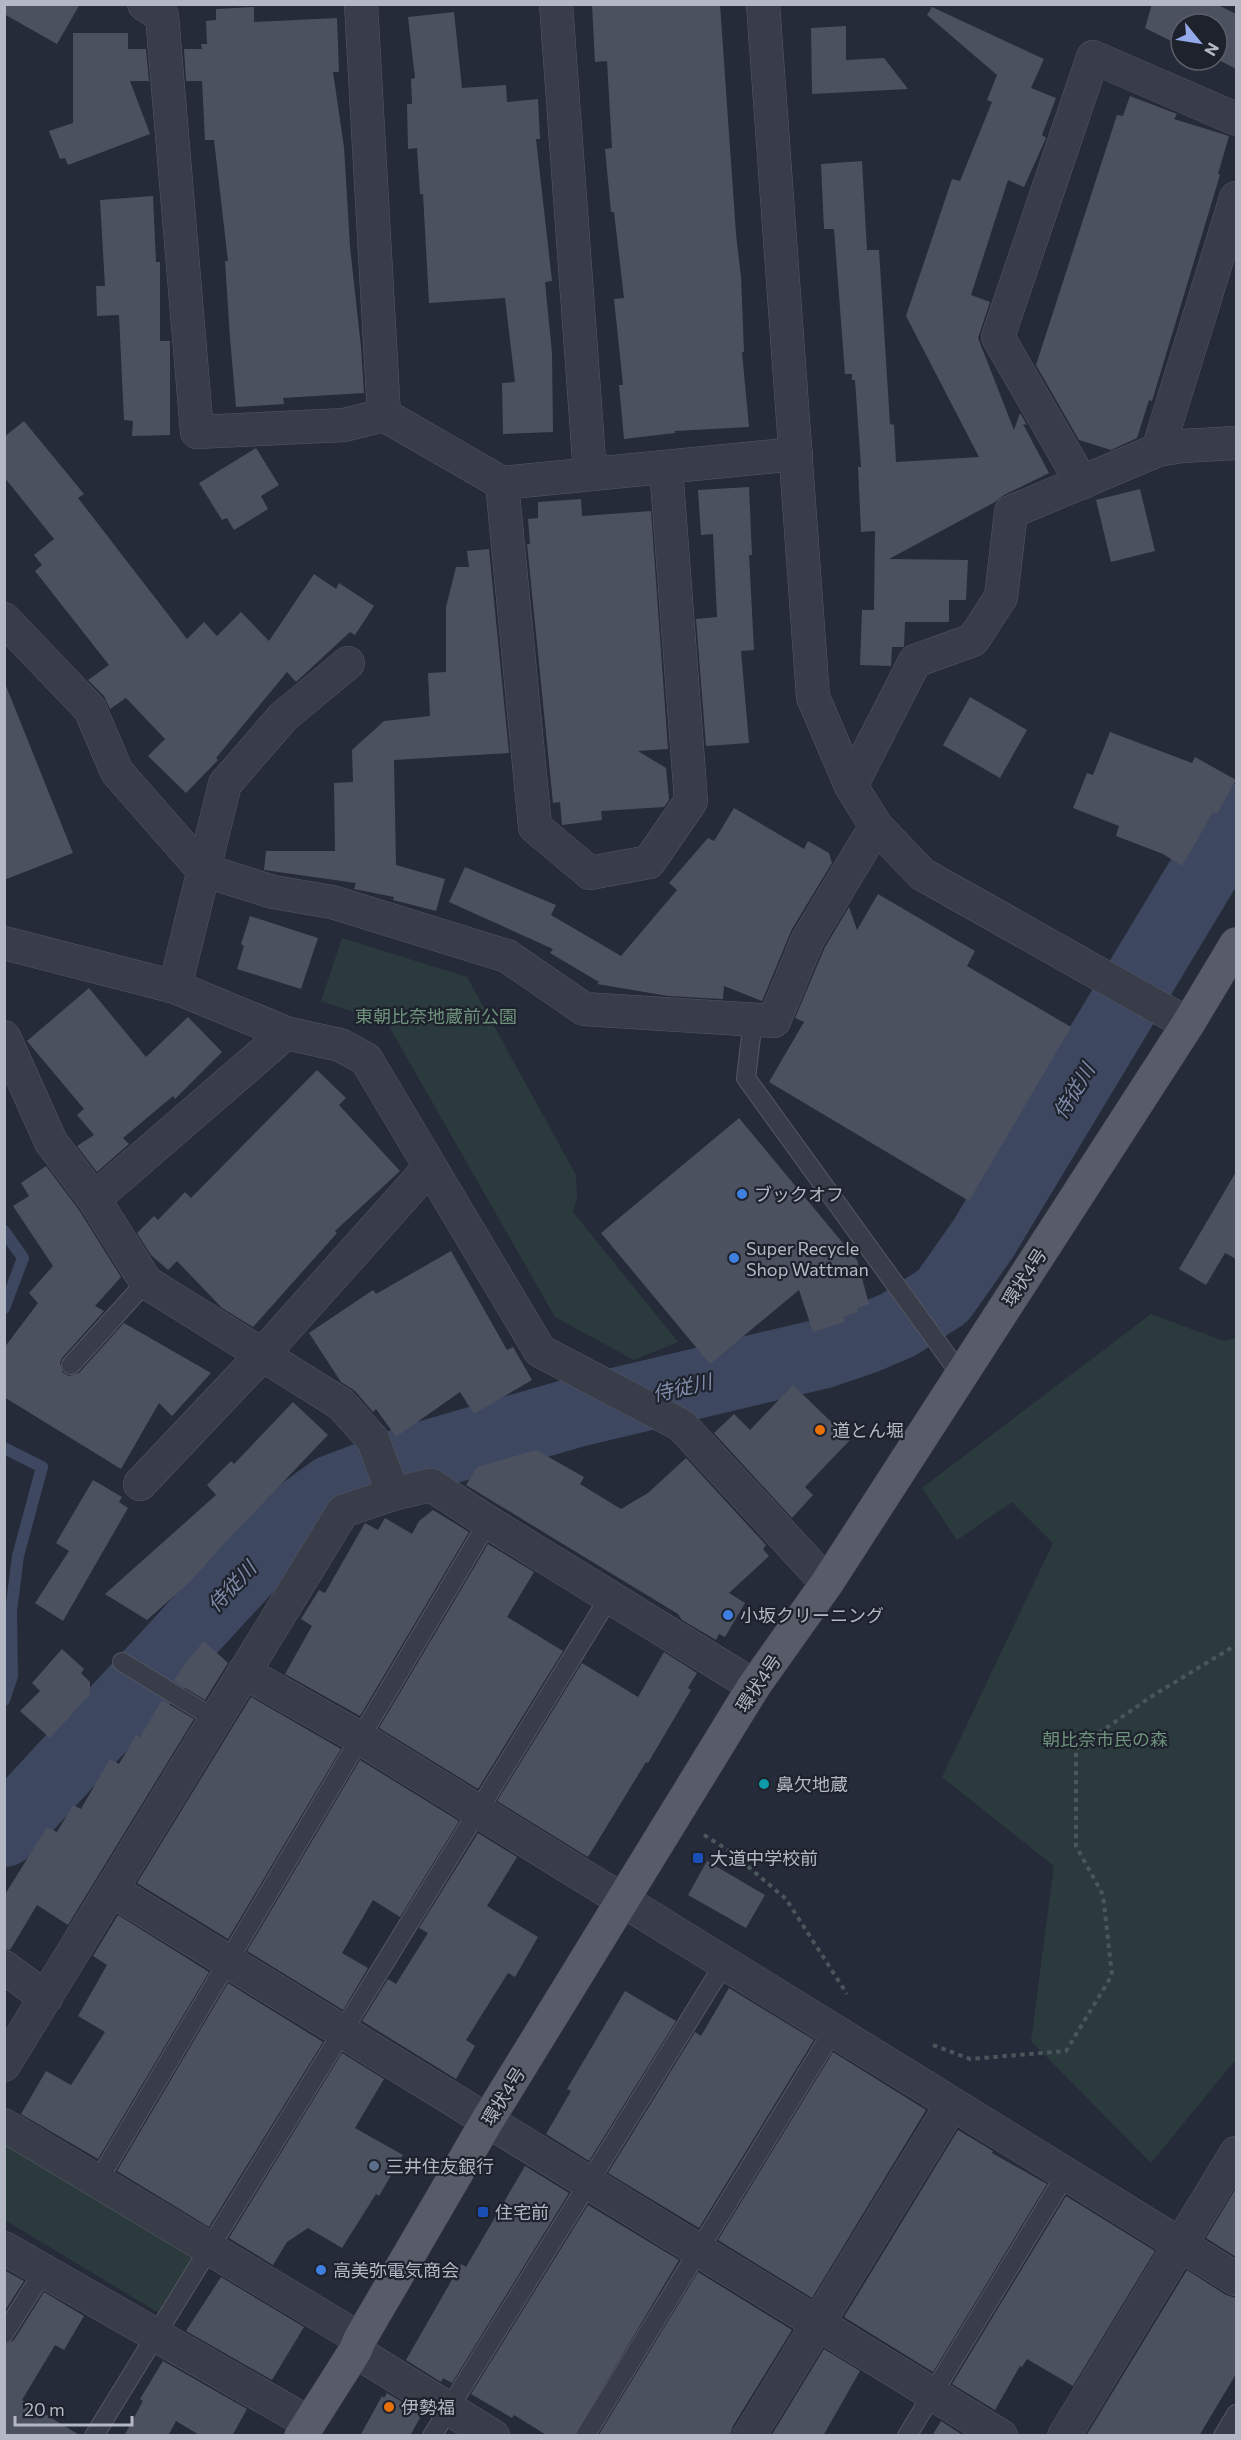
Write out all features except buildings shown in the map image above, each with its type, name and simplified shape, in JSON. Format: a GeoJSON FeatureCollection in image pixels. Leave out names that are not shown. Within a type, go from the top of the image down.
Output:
{"type":"FeatureCollection","features":[{"type":"Feature","properties":{"kind":"main road","name":"環状4号"},"geometry":{"type":"LineString","coordinates":[[305,2429],[358,2345],[488,2121],[754,1686],[827,1582],[1188,1024],[1236,944]]}},
{"type":"Feature","properties":{"kind":"street"},"geometry":{"type":"LineString","coordinates":[[144,4],[162,16],[197,432],[344,425],[384,416],[502,483],[796,454]]}},
{"type":"Feature","properties":{"kind":"street"},"geometry":{"type":"LineString","coordinates":[[361,4],[384,416]]}},
{"type":"Feature","properties":{"kind":"street"},"geometry":{"type":"LineString","coordinates":[[556,4],[590,474]]}},
{"type":"Feature","properties":{"kind":"street"},"geometry":{"type":"LineString","coordinates":[[763,4],[813,697],[852,786],[876,826],[922,874],[1188,1024]]}},
{"type":"Feature","properties":{"kind":"street"},"geometry":{"type":"LineString","coordinates":[[1082,483],[998,337],[1093,57],[1236,119]]}},
{"type":"Feature","properties":{"kind":"street"},"geometry":{"type":"LineString","coordinates":[[1158,450],[1236,198]]}},
{"type":"Feature","properties":{"kind":"street"},"geometry":{"type":"LineString","coordinates":[[852,786],[915,661],[973,640],[1001,597],[1011,512],[1158,450],[1182,446],[1236,443]]}},
{"type":"Feature","properties":{"kind":"street"},"geometry":{"type":"LineString","coordinates":[[502,483],[535,827],[590,873],[649,862],[691,801],[666,467]]}},
{"type":"Feature","properties":{"kind":"street"},"geometry":{"type":"LineString","coordinates":[[4,619],[90,709],[117,772],[203,870],[273,892],[332,902],[507,956],[584,1009],[774,1021],[808,939],[876,826]]}},
{"type":"Feature","properties":{"kind":"street"},"geometry":{"type":"LineString","coordinates":[[175,987],[225,784],[283,717],[348,663]]}},
{"type":"Feature","properties":{"kind":"street"},"geometry":{"type":"LineString","coordinates":[[4,943],[175,987],[286,1033],[340,1045],[366,1059],[540,1351],[681,1425],[827,1582]]}},
{"type":"Feature","properties":{"kind":"street"},"geometry":{"type":"LineString","coordinates":[[94,1199],[286,1033]]}},
{"type":"Feature","properties":{"kind":"street"},"geometry":{"type":"LineString","coordinates":[[4,1037],[51,1142],[94,1199],[146,1282],[341,1404],[373,1440],[393,1494]]}},
{"type":"Feature","properties":{"kind":"street"},"geometry":{"type":"LineString","coordinates":[[140,1484],[262,1355],[429,1168]]}},
{"type":"Feature","properties":{"kind":"street"},"geometry":{"type":"LineString","coordinates":[[4,2065],[343,1511],[393,1494],[431,1485],[754,1686]]}},
{"type":"Feature","properties":{"kind":"street"},"geometry":{"type":"LineString","coordinates":[[244,1672],[360,1738],[478,1810],[1236,2279]]}},
{"type":"Feature","properties":{"kind":"street"},"geometry":{"type":"LineString","coordinates":[[112,1890],[1000,2436]]}},
{"type":"Feature","properties":{"kind":"street"},"geometry":{"type":"LineString","coordinates":[[4,1967],[46,1998]]}},
{"type":"Feature","properties":{"kind":"street"},"geometry":{"type":"LineString","coordinates":[[750,2436],[952,2104]]}},
{"type":"Feature","properties":{"kind":"street"},"geometry":{"type":"LineString","coordinates":[[4,2125],[210,2248],[493,2436]]}},
{"type":"Feature","properties":{"kind":"street"},"geometry":{"type":"LineString","coordinates":[[1064,2436],[1236,2153]]}},
{"type":"Feature","properties":{"kind":"street"},"geometry":{"type":"LineString","coordinates":[[4,2248],[156,2336],[305,2429]]}},
{"type":"Feature","properties":{"kind":"lane"},"geometry":{"type":"LineString","coordinates":[[753,1020],[746,1078],[961,1375]]}},
{"type":"Feature","properties":{"kind":"lane"},"geometry":{"type":"LineString","coordinates":[[71,1365],[146,1282]]}},
{"type":"Feature","properties":{"kind":"lane"},"geometry":{"type":"LineString","coordinates":[[98,2181],[488,1522]]}},
{"type":"Feature","properties":{"kind":"lane"},"geometry":{"type":"LineString","coordinates":[[94,2436],[610,1596]]}},
{"type":"Feature","properties":{"kind":"lane"},"geometry":{"type":"LineString","coordinates":[[122,1662],[215,1719]]}},
{"type":"Feature","properties":{"kind":"lane"},"geometry":{"type":"LineString","coordinates":[[432,2436],[724,1964]]}},
{"type":"Feature","properties":{"kind":"lane"},"geometry":{"type":"LineString","coordinates":[[585,2436],[833,2031]]}},
{"type":"Feature","properties":{"kind":"lane"},"geometry":{"type":"LineString","coordinates":[[907,2436],[1066,2174]]}},
{"type":"Feature","properties":{"kind":"lane"},"geometry":{"type":"LineString","coordinates":[[4,2334],[44,2271]]}},
{"type":"Feature","properties":{"kind":"lane"},"geometry":{"type":"LineString","coordinates":[[1223,2436],[1236,2414]]}},
{"type":"Feature","properties":{"kind":"path"},"geometry":{"type":"LineString","coordinates":[[928,2044],[970,2059],[1066,2051],[1112,1975],[1102,1894],[1076,1846],[1076,1749],[1152,1696],[1236,1645]]}},
{"type":"Feature","properties":{"kind":"path"},"geometry":{"type":"LineString","coordinates":[[699,1832],[731,1852],[786,1899],[853,2002]]}},
{"type":"Feature","properties":{"kind":"green space","name":"東朝比奈地蔵前公園"},"geometry":{"type":"Polygon","coordinates":[[[342,938],[467,977],[576,1175],[577,1198],[573,1212],[678,1342],[634,1360],[555,1317],[387,1023],[321,1001],[342,938]]]}},
{"type":"Feature","properties":{"kind":"green space","name":"朝比奈市民の森"},"geometry":{"type":"Polygon","coordinates":[[[1151,1314],[1224,1341],[1236,1338],[1236,2059],[1151,2163],[1031,2041],[1054,1866],[942,1777],[1053,1543],[1012,1502],[957,1540],[922,1488],[1151,1314]]]}},
{"type":"Feature","properties":{"kind":"green space"},"geometry":{"type":"Polygon","coordinates":[[[4,2142],[199,2259],[164,2316],[5,2220],[4,2142]]]}},
{"type":"Feature","properties":{"kind":"waterway","name":"侍従川"},"geometry":{"type":"LineString","coordinates":[[4,1832],[294,1518],[332,1490],[411,1460],[577,1412],[821,1354],[898,1325],[943,1296],[983,1239],[1236,819]]}},
{"type":"Feature","properties":{"kind":"waterway"},"geometry":{"type":"LineString","coordinates":[[4,1231],[23,1258],[4,1308]]}},
{"type":"Feature","properties":{"kind":"waterway"},"geometry":{"type":"LineString","coordinates":[[4,1448],[42,1467],[18,1556],[11,1611],[12,1676],[4,1700]]}},
{"type":"Feature","properties":{"kind":"place","name":"ブックオフ"},"geometry":{"type":"Point","coordinates":[742,1194]}},
{"type":"Feature","properties":{"kind":"place","name":"Super Recycle Shop Wattman"},"geometry":{"type":"Point","coordinates":[734,1258]}},
{"type":"Feature","properties":{"kind":"place","name":"道とん堀"},"geometry":{"type":"Point","coordinates":[820,1430]}},
{"type":"Feature","properties":{"kind":"place","name":"小坂クリーニング"},"geometry":{"type":"Point","coordinates":[728,1615]}},
{"type":"Feature","properties":{"kind":"place","name":"鼻欠地蔵"},"geometry":{"type":"Point","coordinates":[764,1784]}},
{"type":"Feature","properties":{"kind":"place","name":"大道中学校前"},"geometry":{"type":"Point","coordinates":[698,1858]}},
{"type":"Feature","properties":{"kind":"place","name":"三井住友銀行"},"geometry":{"type":"Point","coordinates":[374,2166]}},
{"type":"Feature","properties":{"kind":"place","name":"住宅前"},"geometry":{"type":"Point","coordinates":[483,2212]}},
{"type":"Feature","properties":{"kind":"place","name":"高美弥電気商会"},"geometry":{"type":"Point","coordinates":[321,2270]}},
{"type":"Feature","properties":{"kind":"place","name":"伊勢福"},"geometry":{"type":"Point","coordinates":[389,2407]}}]}
